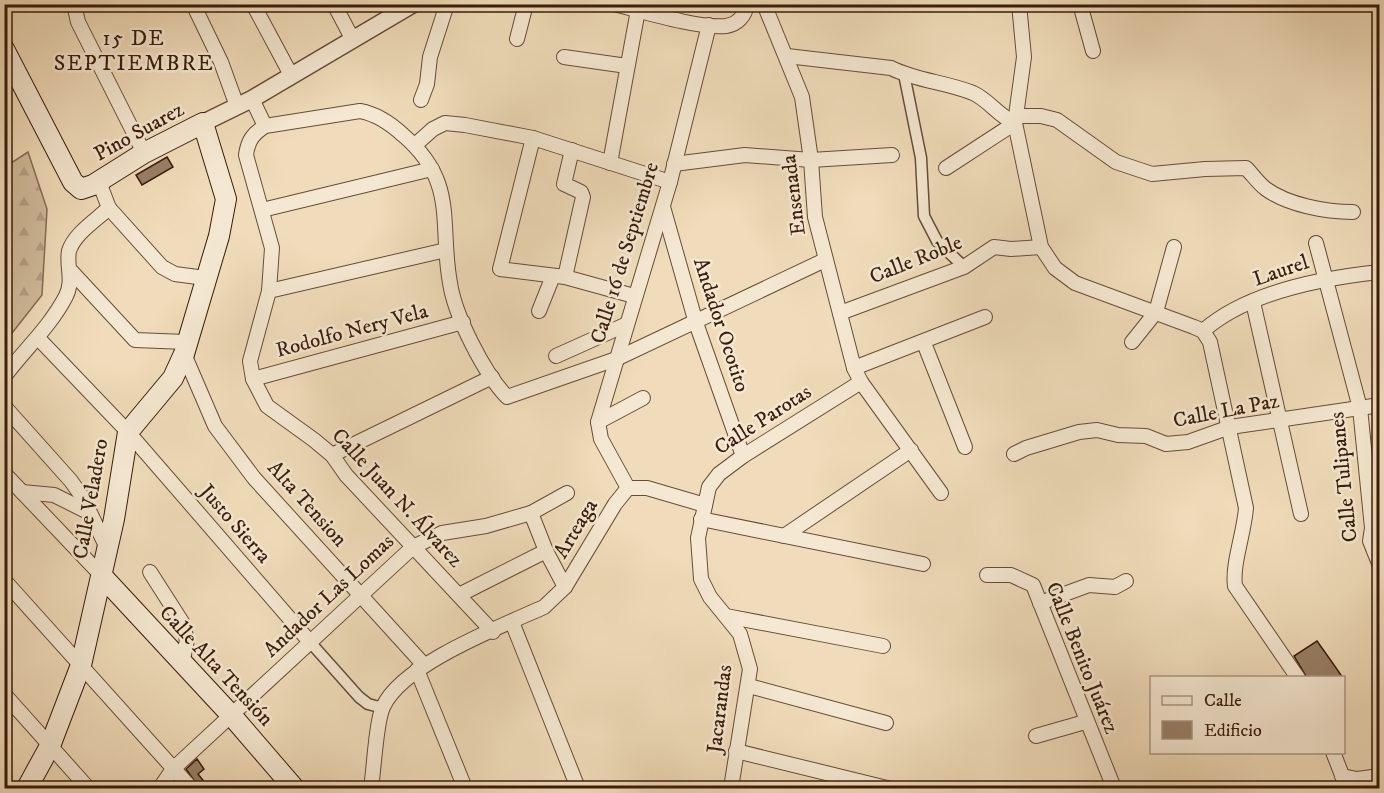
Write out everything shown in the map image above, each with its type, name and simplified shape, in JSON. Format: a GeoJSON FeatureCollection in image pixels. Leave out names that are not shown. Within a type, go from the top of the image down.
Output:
{"type":"FeatureCollection","features":[{"type":"Feature","properties":{"kind":"main road"},"geometry":{"type":"LineString","coordinates":[[4,49],[73,182],[90,185]]}},
{"type":"Feature","properties":{"kind":"main road","name":"Pino Suarez"},"geometry":{"type":"LineString","coordinates":[[90,185],[144,153],[209,121]]}},
{"type":"Feature","properties":{"kind":"main road","name":"Calle Veladero"},"geometry":{"type":"LineString","coordinates":[[27,789],[50,746],[81,665],[102,576],[128,432],[173,378],[185,348],[219,236],[226,199],[209,121]]}},
{"type":"Feature","properties":{"kind":"main road","name":"Calle Alta Tensión"},"geometry":{"type":"LineString","coordinates":[[102,576],[232,716],[294,789]]}},
{"type":"Feature","properties":{"kind":"street"},"geometry":{"type":"LineString","coordinates":[[74,4],[78,22],[144,153]]}},
{"type":"Feature","properties":{"kind":"street"},"geometry":{"type":"LineString","coordinates":[[193,4],[241,104],[265,126],[360,111],[372,113],[393,126],[415,145],[432,169],[441,188],[446,213],[446,250],[450,285],[463,322],[492,377],[504,394],[513,397],[616,359],[825,260]]}},
{"type":"Feature","properties":{"kind":"street"},"geometry":{"type":"LineString","coordinates":[[253,4],[291,75]]}},
{"type":"Feature","properties":{"kind":"street"},"geometry":{"type":"LineString","coordinates":[[334,4],[353,40]]}},
{"type":"Feature","properties":{"kind":"street"},"geometry":{"type":"LineString","coordinates":[[209,121],[413,4]]}},
{"type":"Feature","properties":{"kind":"street"},"geometry":{"type":"LineString","coordinates":[[421,100],[427,84],[430,57],[447,4]]}},
{"type":"Feature","properties":{"kind":"street"},"geometry":{"type":"LineString","coordinates":[[517,39],[525,4]]}},
{"type":"Feature","properties":{"kind":"street"},"geometry":{"type":"LineString","coordinates":[[615,4],[709,25],[726,26],[738,22],[746,12],[747,4]]}},
{"type":"Feature","properties":{"kind":"street","name":"Ensenada"},"geometry":{"type":"LineString","coordinates":[[764,4],[802,97],[811,160],[815,218],[854,368],[861,382],[941,493]]}},
{"type":"Feature","properties":{"kind":"street"},"geometry":{"type":"LineString","coordinates":[[1019,4],[1024,57],[1015,119],[1041,247],[1055,268],[1075,284],[1203,331],[1210,342],[1246,508],[1244,534],[1233,572],[1235,586],[1297,676]]}},
{"type":"Feature","properties":{"kind":"street"},"geometry":{"type":"LineString","coordinates":[[1080,4],[1093,51]]}},
{"type":"Feature","properties":{"kind":"street"},"geometry":{"type":"LineString","coordinates":[[610,164],[638,10]]}},
{"type":"Feature","properties":{"kind":"street","name":"Calle 16 de Septiembre"},"geometry":{"type":"LineString","coordinates":[[598,422],[670,182],[709,25]]}},
{"type":"Feature","properties":{"kind":"street"},"geometry":{"type":"LineString","coordinates":[[564,57],[627,66]]}},
{"type":"Feature","properties":{"kind":"street"},"geometry":{"type":"LineString","coordinates":[[787,57],[891,68],[904,74],[974,94],[997,114],[1015,119],[1041,116],[1057,120],[1116,162],[1129,168],[1152,174],[1246,168],[1268,190],[1292,201],[1336,212],[1353,212]]}},
{"type":"Feature","properties":{"kind":"street"},"geometry":{"type":"LineString","coordinates":[[904,74],[921,158],[924,216],[937,241],[964,267]]}},
{"type":"Feature","properties":{"kind":"street"},"geometry":{"type":"LineString","coordinates":[[946,168],[1015,119]]}},
{"type":"Feature","properties":{"kind":"street"},"geometry":{"type":"LineString","coordinates":[[415,145],[433,129],[445,123],[533,138],[670,182]]}},
{"type":"Feature","properties":{"kind":"street","name":"Calle Juan N. Álvarez"},"geometry":{"type":"LineString","coordinates":[[265,126],[248,142],[246,155],[272,248],[269,291],[252,346],[250,361],[253,379],[267,406],[332,455],[346,475],[493,632]]}},
{"type":"Feature","properties":{"kind":"street"},"geometry":{"type":"LineString","coordinates":[[533,138],[500,269],[559,277],[634,296]]}},
{"type":"Feature","properties":{"kind":"street"},"geometry":{"type":"LineString","coordinates":[[539,312],[559,277],[583,197],[581,192],[564,184],[572,150]]}},
{"type":"Feature","properties":{"kind":"street"},"geometry":{"type":"LineString","coordinates":[[674,164],[745,155],[811,160],[892,155]]}},
{"type":"Feature","properties":{"kind":"street"},"geometry":{"type":"LineString","coordinates":[[262,210],[432,169]]}},
{"type":"Feature","properties":{"kind":"street","name":"Pino Suarez"},"geometry":{"type":"LineString","coordinates":[[90,185],[109,208]]}},
{"type":"Feature","properties":{"kind":"street","name":"Andador Ocotito"},"geometry":{"type":"LineString","coordinates":[[663,206],[696,323],[743,456]]}},
{"type":"Feature","properties":{"kind":"street"},"geometry":{"type":"LineString","coordinates":[[5,375],[38,338],[67,295],[72,272],[69,253],[74,240],[109,208],[162,267],[175,274],[205,278]]}},
{"type":"Feature","properties":{"kind":"street","name":"Calle Tulipanes"},"geometry":{"type":"LineString","coordinates":[[1316,243],[1360,408],[1372,528],[1370,541],[1380,566]]}},
{"type":"Feature","properties":{"kind":"street","name":"Calle Roble"},"geometry":{"type":"LineString","coordinates":[[840,313],[964,267],[994,247],[1011,249],[1041,247]]}},
{"type":"Feature","properties":{"kind":"street"},"geometry":{"type":"LineString","coordinates":[[1132,342],[1156,312],[1174,248]]}},
{"type":"Feature","properties":{"kind":"street"},"geometry":{"type":"LineString","coordinates":[[269,291],[446,250]]}},
{"type":"Feature","properties":{"kind":"street"},"geometry":{"type":"LineString","coordinates":[[72,272],[135,340],[185,348]]}},
{"type":"Feature","properties":{"kind":"street","name":"Laurel"},"geometry":{"type":"LineString","coordinates":[[1203,331],[1221,315],[1325,278],[1380,272]]}},
{"type":"Feature","properties":{"kind":"street"},"geometry":{"type":"LineString","coordinates":[[1253,302],[1301,514]]}},
{"type":"Feature","properties":{"kind":"street"},"geometry":{"type":"LineString","coordinates":[[854,368],[924,343],[985,317]]}},
{"type":"Feature","properties":{"kind":"street","name":"Rodolfo Nery Vela"},"geometry":{"type":"LineString","coordinates":[[253,379],[463,322]]}},
{"type":"Feature","properties":{"kind":"street"},"geometry":{"type":"LineString","coordinates":[[556,356],[625,326]]}},
{"type":"Feature","properties":{"kind":"street","name":"Justo Sierra"},"geometry":{"type":"LineString","coordinates":[[38,338],[128,432],[310,642]]}},
{"type":"Feature","properties":{"kind":"street"},"geometry":{"type":"LineString","coordinates":[[924,343],[965,447]]}},
{"type":"Feature","properties":{"kind":"street","name":"Alta Tension"},"geometry":{"type":"LineString","coordinates":[[185,348],[215,426],[254,478],[359,594],[421,668]]}},
{"type":"Feature","properties":{"kind":"street"},"geometry":{"type":"LineString","coordinates":[[332,455],[492,377]]}},
{"type":"Feature","properties":{"kind":"street","name":"Calle Parotas"},"geometry":{"type":"LineString","coordinates":[[705,505],[710,487],[719,474],[743,456],[861,382]]}},
{"type":"Feature","properties":{"kind":"street"},"geometry":{"type":"LineString","coordinates":[[643,398],[598,422],[601,439],[628,488],[647,488],[705,505]]}},
{"type":"Feature","properties":{"kind":"street","name":"Calle La Paz"},"geometry":{"type":"LineString","coordinates":[[1014,454],[1079,432],[1097,430],[1118,435],[1146,436],[1166,444],[1188,442],[1230,427],[1380,405]]}},
{"type":"Feature","properties":{"kind":"street"},"geometry":{"type":"LineString","coordinates":[[4,406],[72,481],[83,498],[107,548]]}},
{"type":"Feature","properties":{"kind":"street"},"geometry":{"type":"LineString","coordinates":[[784,536],[911,450]]}},
{"type":"Feature","properties":{"kind":"street"},"geometry":{"type":"LineString","coordinates":[[4,473],[102,576]]}},
{"type":"Feature","properties":{"kind":"street","name":"Arteaga"},"geometry":{"type":"LineString","coordinates":[[383,708],[394,691],[421,668],[544,607],[565,587],[615,504],[628,488]]}},
{"type":"Feature","properties":{"kind":"street"},"geometry":{"type":"LineString","coordinates":[[22,492],[54,495],[88,512]]}},
{"type":"Feature","properties":{"kind":"street","name":"Andador Las Lomas"},"geometry":{"type":"LineString","coordinates":[[160,789],[173,769],[413,546],[442,533],[486,526],[531,513],[567,493]]}},
{"type":"Feature","properties":{"kind":"street","name":"Jacarandas"},"geometry":{"type":"LineString","coordinates":[[705,505],[701,519],[698,558],[700,579],[710,597],[740,634],[750,669],[731,789]]}},
{"type":"Feature","properties":{"kind":"street"},"geometry":{"type":"LineString","coordinates":[[531,513],[546,551],[565,587]]}},
{"type":"Feature","properties":{"kind":"street"},"geometry":{"type":"LineString","coordinates":[[701,519],[923,564]]}},
{"type":"Feature","properties":{"kind":"street"},"geometry":{"type":"LineString","coordinates":[[459,595],[546,551]]}},
{"type":"Feature","properties":{"kind":"street"},"geometry":{"type":"LineString","coordinates":[[150,572],[182,622],[187,640],[182,664]]}},
{"type":"Feature","properties":{"kind":"street","name":"Calle Benito Juárez"},"geometry":{"type":"LineString","coordinates":[[987,575],[1011,575],[1033,585],[1085,722],[1114,789]]}},
{"type":"Feature","properties":{"kind":"street"},"geometry":{"type":"LineString","coordinates":[[4,580],[191,789]]}},
{"type":"Feature","properties":{"kind":"street"},"geometry":{"type":"LineString","coordinates":[[1040,603],[1089,585],[1115,587],[1126,581]]}},
{"type":"Feature","properties":{"kind":"street"},"geometry":{"type":"LineString","coordinates":[[726,616],[883,646]]}},
{"type":"Feature","properties":{"kind":"street"},"geometry":{"type":"LineString","coordinates":[[512,622],[578,789]]}},
{"type":"Feature","properties":{"kind":"street"},"geometry":{"type":"LineString","coordinates":[[310,642],[359,697],[368,704],[383,708],[371,789]]}},
{"type":"Feature","properties":{"kind":"street"},"geometry":{"type":"LineString","coordinates":[[421,668],[465,789]]}},
{"type":"Feature","properties":{"kind":"street"},"geometry":{"type":"LineString","coordinates":[[748,686],[886,723]]}},
{"type":"Feature","properties":{"kind":"street"},"geometry":{"type":"LineString","coordinates":[[4,694],[88,789]]}},
{"type":"Feature","properties":{"kind":"street"},"geometry":{"type":"LineString","coordinates":[[1036,736],[1085,722]]}},
{"type":"Feature","properties":{"kind":"street"},"geometry":{"type":"LineString","coordinates":[[736,751],[887,788]]}},
{"type":"Feature","properties":{"kind":"street"},"geometry":{"type":"LineString","coordinates":[[1333,754],[1345,782],[1380,776]]}},
{"type":"Feature","properties":{"kind":"green space"},"geometry":{"type":"Polygon","coordinates":[[[28,152],[47,209],[42,295],[5,342],[5,167],[28,152]]]}},
{"type":"Feature","properties":{"kind":"building"},"geometry":{"type":"Polygon","coordinates":[[[167,157],[173,167],[142,185],[136,175],[167,157]]]}},
{"type":"Feature","properties":{"kind":"building"},"geometry":{"type":"Polygon","coordinates":[[[1317,641],[1342,676],[1306,676],[1294,656],[1317,641]]]}},
{"type":"Feature","properties":{"kind":"building"},"geometry":{"type":"Polygon","coordinates":[[[197,759],[204,769],[198,774],[210,789],[200,789],[186,769],[197,759]]]}},
{"type":"Feature","properties":{"kind":"district","name":"15 DE SEPTIEMBRE"},"geometry":{"type":"Point","coordinates":[134,50]}}]}
